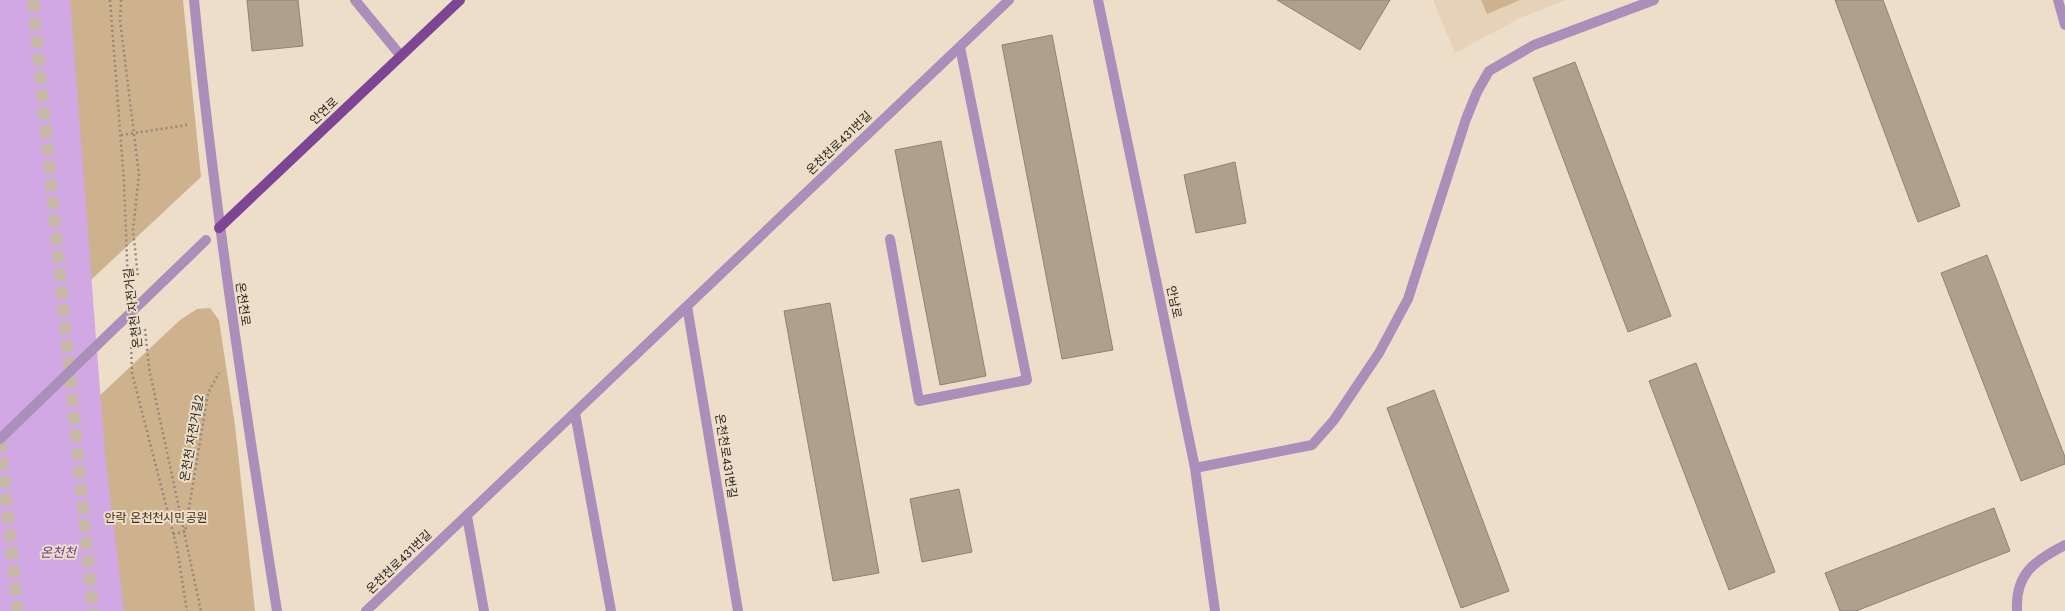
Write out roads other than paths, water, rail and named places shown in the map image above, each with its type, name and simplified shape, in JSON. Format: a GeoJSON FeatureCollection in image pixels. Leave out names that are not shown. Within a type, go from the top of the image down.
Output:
{"type":"FeatureCollection","features":[{"type":"Feature","properties":{"kind":"main road","name":"안연로"},"geometry":{"type":"LineString","coordinates":[[219,228],[460,0]]}},
{"type":"Feature","properties":{"kind":"street","name":"온천천로"},"geometry":{"type":"LineString","coordinates":[[194,0],[206,121],[219,228],[237,357],[277,611]]}},
{"type":"Feature","properties":{"kind":"street"},"geometry":{"type":"LineString","coordinates":[[355,0],[401,56]]}},
{"type":"Feature","properties":{"kind":"street","name":"온천천로431번길"},"geometry":{"type":"LineString","coordinates":[[366,611],[1009,0]]}},
{"type":"Feature","properties":{"kind":"street","name":"안남로"},"geometry":{"type":"LineString","coordinates":[[1098,0],[1195,468],[1216,611]]}},
{"type":"Feature","properties":{"kind":"street"},"geometry":{"type":"LineString","coordinates":[[1195,468],[1312,445],[1334,420],[1379,353],[1408,299],[1466,119],[1477,92],[1489,70],[1534,44],[1654,0]]}},
{"type":"Feature","properties":{"kind":"street"},"geometry":{"type":"LineString","coordinates":[[2058,0],[2065,25]]}},
{"type":"Feature","properties":{"kind":"street"},"geometry":{"type":"LineString","coordinates":[[890,239],[919,401],[1027,380],[960,47]]}},
{"type":"Feature","properties":{"kind":"street","name":"안연로"},"geometry":{"type":"LineString","coordinates":[[0,439],[219,228]]}},
{"type":"Feature","properties":{"kind":"street","name":"온천천로431번길"},"geometry":{"type":"LineString","coordinates":[[688,306],[738,611]]}},
{"type":"Feature","properties":{"kind":"street"},"geometry":{"type":"LineString","coordinates":[[575,413],[611,611]]}},
{"type":"Feature","properties":{"kind":"street"},"geometry":{"type":"LineString","coordinates":[[467,516],[484,611]]}},
{"type":"Feature","properties":{"kind":"street"},"geometry":{"type":"LineString","coordinates":[[2018,611],[2018,591],[2022,576],[2037,562],[2065,545]]}},
{"type":"Feature","properties":{"kind":"water","name":"온천천"},"geometry":{"type":"Polygon","coordinates":[[[0,0],[70,0],[105,455],[124,611],[0,611],[0,0]]]}},
{"type":"Feature","properties":{"kind":"tunnel"},"geometry":{"type":"LineString","coordinates":[[33,0],[93,611]]}},
{"type":"Feature","properties":{"kind":"tunnel"},"geometry":{"type":"LineString","coordinates":[[0,440],[18,611]]}},
{"type":"Feature","properties":{"kind":"park label","name":"안락 온천천시민공원"},"geometry":{"type":"Point","coordinates":[156,518]}}]}
